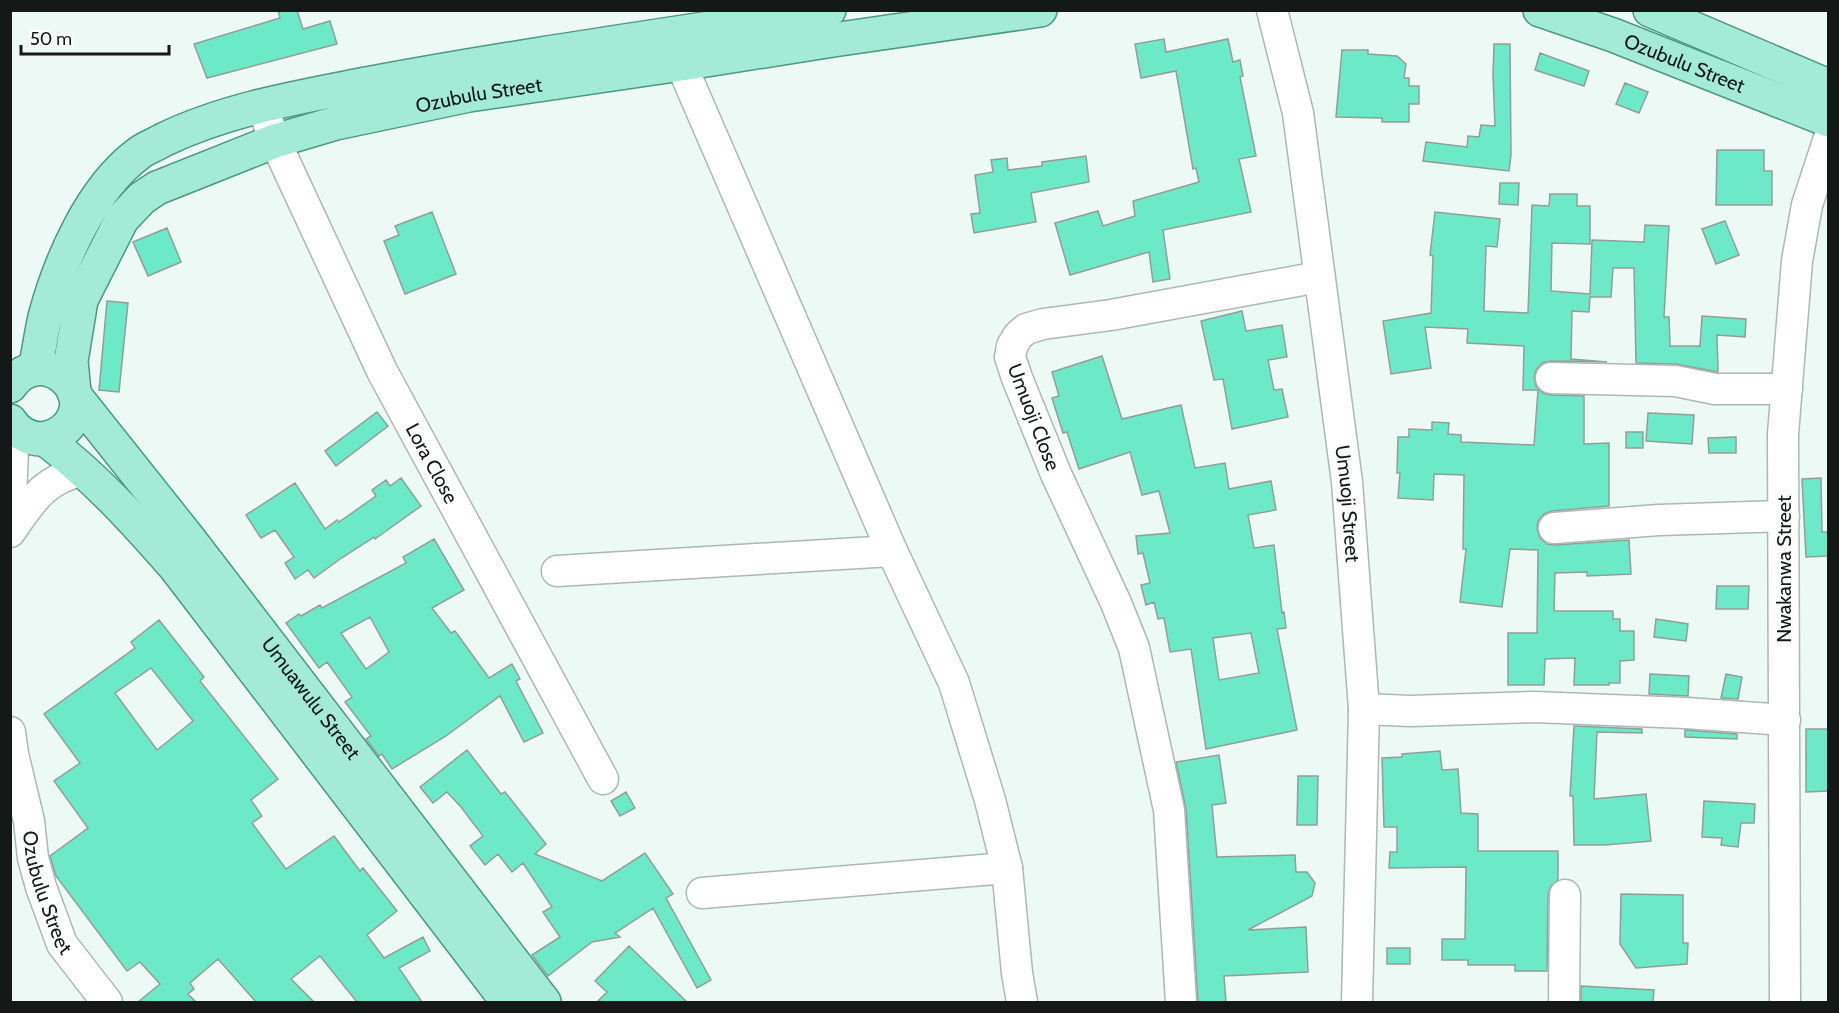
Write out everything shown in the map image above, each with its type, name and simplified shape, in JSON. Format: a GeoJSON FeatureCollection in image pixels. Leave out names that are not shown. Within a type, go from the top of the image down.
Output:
{"type":"FeatureCollection","features":[{"type":"Feature","properties":{"kind":"main road","name":"Ozubulu Street"},"geometry":{"type":"LineString","coordinates":[[21,372],[45,317],[63,263],[89,212],[110,180],[140,152],[204,123],[262,106],[390,80],[682,32],[828,18],[1040,10]]}},
{"type":"Feature","properties":{"kind":"main road","name":"Ozubulu Street"},"geometry":{"type":"LineString","coordinates":[[1540,10],[1613,34],[1828,120]]}},
{"type":"Feature","properties":{"kind":"main road","name":"Ozubulu Street"},"geometry":{"type":"LineString","coordinates":[[1650,10],[1828,86]]}},
{"type":"Feature","properties":{"kind":"main road","name":"Ozubulu Street"},"geometry":{"type":"LineString","coordinates":[[75,394],[71,361],[81,300],[122,219],[142,198],[157,188],[275,141],[336,123],[469,95],[681,64],[828,18]]}},
{"type":"Feature","properties":{"kind":"main road","name":"Umuawulu Street"},"geometry":{"type":"LineString","coordinates":[[21,372],[55,371],[63,376],[544,1002]]}},
{"type":"Feature","properties":{"kind":"main road"},"geometry":{"type":"LineString","coordinates":[[45,439],[54,436],[69,424],[76,406],[75,394]]}},
{"type":"Feature","properties":{"kind":"main road","name":"Umuawulu Street"},"geometry":{"type":"LineString","coordinates":[[12,424],[23,434],[45,439],[84,470],[121,505],[176,568],[508,1002]]}},
{"type":"Feature","properties":{"kind":"street","name":"Umuoji Street"},"geometry":{"type":"LineString","coordinates":[[1272,10],[1298,113],[1347,482],[1364,709],[1357,1002]]}},
{"type":"Feature","properties":{"kind":"street"},"geometry":{"type":"LineString","coordinates":[[682,32],[681,64],[892,551],[954,683],[990,800],[1007,868],[1022,1002]]}},
{"type":"Feature","properties":{"kind":"street","name":"Lora Close"},"geometry":{"type":"LineString","coordinates":[[262,106],[275,141],[382,371],[603,779]]}},
{"type":"Feature","properties":{"kind":"street","name":"Nwakanwa Street"},"geometry":{"type":"LineString","coordinates":[[1785,1002],[1783,434],[1797,261],[1807,205],[1828,141]]}},
{"type":"Feature","properties":{"kind":"street","name":"Umuoji Close"},"geometry":{"type":"LineString","coordinates":[[1181,1002],[1169,810],[1134,648],[1116,603],[1056,474],[1017,378],[1010,357],[1012,346],[1026,329],[1043,324],[1111,315],[1319,277]]}},
{"type":"Feature","properties":{"kind":"street"},"geometry":{"type":"LineString","coordinates":[[1551,378],[1675,381],[1715,389],[1787,390]]}},
{"type":"Feature","properties":{"kind":"street"},"geometry":{"type":"LineString","coordinates":[[10,519],[12,424]]}},
{"type":"Feature","properties":{"kind":"street"},"geometry":{"type":"LineString","coordinates":[[10,532],[35,497],[49,484],[65,475],[84,470]]}},
{"type":"Feature","properties":{"kind":"street"},"geometry":{"type":"LineString","coordinates":[[1554,528],[1670,519],[1784,516]]}},
{"type":"Feature","properties":{"kind":"street"},"geometry":{"type":"LineString","coordinates":[[557,571],[892,551]]}},
{"type":"Feature","properties":{"kind":"street"},"geometry":{"type":"LineString","coordinates":[[1364,709],[1410,711],[1534,707],[1686,713],[1785,720]]}},
{"type":"Feature","properties":{"kind":"street","name":"Ozubulu Street"},"geometry":{"type":"LineString","coordinates":[[10,732],[29,821],[22,864],[62,944],[107,1002]]}},
{"type":"Feature","properties":{"kind":"street"},"geometry":{"type":"LineString","coordinates":[[702,893],[1007,868]]}},
{"type":"Feature","properties":{"kind":"street"},"geometry":{"type":"LineString","coordinates":[[1564,1002],[1565,895]]}},
{"type":"Feature","properties":{"kind":"building"},"geometry":{"type":"Polygon","coordinates":[[[278,10],[297,10],[303,29],[330,21],[337,44],[207,78],[194,44],[280,18],[278,10]]]}},
{"type":"Feature","properties":{"kind":"building"},"geometry":{"type":"Polygon","coordinates":[[[1164,39],[1166,52],[1228,39],[1233,62],[1240,60],[1243,76],[1240,77],[1256,156],[1239,159],[1251,212],[1163,230],[1170,279],[1153,282],[1149,252],[1070,275],[1055,223],[1098,211],[1103,226],[1135,216],[1133,201],[1199,182],[1196,168],[1193,169],[1176,71],[1141,78],[1135,44],[1164,39]]]}},
{"type":"Feature","properties":{"kind":"building"},"geometry":{"type":"Polygon","coordinates":[[[1494,44],[1510,44],[1511,155],[1509,171],[1423,161],[1426,142],[1467,147],[1468,136],[1479,137],[1481,125],[1495,126],[1494,44]]]}},
{"type":"Feature","properties":{"kind":"building"},"geometry":{"type":"Polygon","coordinates":[[[1342,50],[1368,50],[1368,54],[1397,56],[1406,64],[1404,78],[1409,78],[1409,86],[1419,86],[1419,104],[1409,104],[1409,122],[1382,122],[1382,118],[1336,117],[1342,50]]]}},
{"type":"Feature","properties":{"kind":"building"},"geometry":{"type":"Polygon","coordinates":[[[1540,53],[1589,71],[1584,86],[1535,70],[1540,53]]]}},
{"type":"Feature","properties":{"kind":"building"},"geometry":{"type":"Polygon","coordinates":[[[1625,83],[1648,92],[1639,113],[1616,104],[1625,83]]]}},
{"type":"Feature","properties":{"kind":"building"},"geometry":{"type":"Polygon","coordinates":[[[1717,150],[1764,150],[1764,171],[1772,171],[1772,205],[1716,205],[1717,150]]]}},
{"type":"Feature","properties":{"kind":"building"},"geometry":{"type":"Polygon","coordinates":[[[1086,156],[1089,182],[1031,193],[1036,222],[974,233],[971,214],[980,213],[975,175],[993,172],[991,160],[1007,158],[1008,170],[1042,166],[1042,162],[1086,156]]]}},
{"type":"Feature","properties":{"kind":"building"},"geometry":{"type":"Polygon","coordinates":[[[1500,183],[1519,183],[1518,205],[1499,204],[1500,183]]]}},
{"type":"Feature","properties":{"kind":"building"},"geometry":{"type":"Polygon","coordinates":[[[1550,194],[1577,194],[1577,206],[1590,206],[1590,244],[1552,243],[1551,291],[1590,294],[1592,240],[1644,242],[1645,225],[1669,226],[1664,317],[1669,317],[1670,346],[1700,346],[1702,316],[1746,319],[1745,337],[1717,335],[1718,372],[1676,364],[1636,363],[1634,268],[1613,268],[1611,297],[1590,297],[1589,312],[1572,311],[1571,359],[1607,362],[1551,361],[1542,363],[1536,370],[1534,377],[1536,386],[1543,393],[1584,396],[1584,444],[1609,443],[1609,506],[1552,511],[1544,514],[1538,521],[1537,529],[1540,538],[1547,544],[1555,545],[1629,540],[1631,574],[1587,576],[1587,572],[1555,573],[1554,611],[1613,611],[1613,619],[1620,619],[1620,631],[1634,631],[1634,660],[1620,661],[1620,683],[1609,683],[1609,685],[1574,685],[1575,658],[1545,659],[1544,685],[1508,685],[1508,633],[1537,633],[1538,550],[1510,549],[1502,607],[1460,602],[1466,549],[1463,549],[1464,475],[1434,474],[1433,500],[1398,498],[1400,473],[1397,473],[1398,437],[1409,437],[1409,429],[1432,430],[1432,422],[1449,423],[1448,434],[1461,435],[1461,442],[1534,445],[1538,390],[1523,390],[1524,346],[1467,343],[1468,329],[1425,327],[1431,368],[1391,374],[1383,321],[1431,313],[1433,256],[1430,255],[1435,212],[1500,219],[1497,247],[1486,246],[1484,311],[1528,313],[1532,205],[1549,206],[1550,194]]]}},
{"type":"Feature","properties":{"kind":"building"},"geometry":{"type":"Polygon","coordinates":[[[432,212],[456,274],[405,294],[384,241],[399,235],[395,226],[432,212]]]}},
{"type":"Feature","properties":{"kind":"building"},"geometry":{"type":"Polygon","coordinates":[[[1725,221],[1739,255],[1716,264],[1702,229],[1725,221]]]}},
{"type":"Feature","properties":{"kind":"building"},"geometry":{"type":"Polygon","coordinates":[[[167,228],[181,262],[148,276],[133,242],[167,228]]]}},
{"type":"Feature","properties":{"kind":"building"},"geometry":{"type":"Polygon","coordinates":[[[107,301],[128,303],[119,392],[99,390],[107,301]]]}},
{"type":"Feature","properties":{"kind":"building"},"geometry":{"type":"Polygon","coordinates":[[[1242,311],[1246,331],[1282,325],[1287,357],[1268,360],[1274,390],[1282,389],[1288,417],[1232,429],[1223,379],[1214,380],[1201,321],[1242,311]]]}},
{"type":"Feature","properties":{"kind":"building"},"geometry":{"type":"Polygon","coordinates":[[[1102,356],[1122,419],[1181,405],[1195,468],[1225,463],[1229,489],[1271,481],[1276,510],[1248,515],[1254,548],[1274,545],[1282,613],[1284,612],[1286,628],[1277,629],[1297,730],[1206,749],[1191,649],[1170,652],[1164,618],[1158,619],[1154,602],[1146,605],[1141,585],[1150,583],[1143,553],[1138,554],[1136,536],[1170,533],[1159,491],[1142,495],[1130,452],[1079,469],[1067,432],[1063,433],[1052,398],[1059,396],[1052,372],[1102,356]],[[1251,633],[1213,638],[1219,680],[1259,673],[1251,633]]]}},
{"type":"Feature","properties":{"kind":"building"},"geometry":{"type":"Polygon","coordinates":[[[377,412],[388,426],[336,466],[325,451],[377,412]]]}},
{"type":"Feature","properties":{"kind":"building"},"geometry":{"type":"Polygon","coordinates":[[[1648,413],[1694,415],[1692,444],[1646,441],[1648,413]]]}},
{"type":"Feature","properties":{"kind":"building"},"geometry":{"type":"Polygon","coordinates":[[[1626,432],[1643,432],[1643,448],[1626,448],[1626,432]]]}},
{"type":"Feature","properties":{"kind":"building"},"geometry":{"type":"Polygon","coordinates":[[[1736,437],[1736,453],[1709,453],[1708,438],[1736,437]]]}},
{"type":"Feature","properties":{"kind":"building"},"geometry":{"type":"Polygon","coordinates":[[[401,478],[421,506],[314,578],[308,570],[295,579],[285,563],[294,557],[275,530],[261,538],[246,515],[295,483],[325,529],[376,496],[372,490],[386,480],[390,486],[401,478]]]}},
{"type":"Feature","properties":{"kind":"building"},"geometry":{"type":"Polygon","coordinates":[[[1821,478],[1822,532],[1828,532],[1828,556],[1806,557],[1802,479],[1821,478]]]}},
{"type":"Feature","properties":{"kind":"building"},"geometry":{"type":"Polygon","coordinates":[[[434,539],[464,590],[432,608],[451,633],[455,631],[489,678],[512,664],[520,679],[516,681],[543,733],[524,742],[500,696],[446,736],[392,769],[382,754],[379,756],[366,739],[371,736],[345,702],[352,697],[327,662],[319,668],[286,623],[299,614],[301,616],[320,605],[322,608],[406,563],[403,557],[434,539]],[[370,617],[341,633],[366,669],[389,652],[370,617]]]}},
{"type":"Feature","properties":{"kind":"building"},"geometry":{"type":"Polygon","coordinates":[[[1717,586],[1749,586],[1748,609],[1716,609],[1717,586]]]}},
{"type":"Feature","properties":{"kind":"building"},"geometry":{"type":"Polygon","coordinates":[[[1656,619],[1688,624],[1686,641],[1654,637],[1656,619]]]}},
{"type":"Feature","properties":{"kind":"building"},"geometry":{"type":"Polygon","coordinates":[[[159,620],[204,677],[200,681],[278,779],[251,800],[262,816],[252,823],[286,869],[334,836],[360,871],[363,868],[397,911],[367,935],[384,958],[423,937],[430,951],[399,968],[422,1002],[357,1002],[320,956],[291,979],[314,1002],[256,1002],[218,959],[190,983],[194,989],[188,994],[196,1002],[138,1002],[160,984],[140,962],[127,971],[56,876],[50,856],[88,828],[54,781],[80,763],[44,714],[135,648],[131,642],[159,620]],[[151,668],[115,693],[157,750],[193,721],[151,668]]]}},
{"type":"Feature","properties":{"kind":"building"},"geometry":{"type":"Polygon","coordinates":[[[1650,674],[1689,676],[1688,696],[1649,694],[1650,674]]]}},
{"type":"Feature","properties":{"kind":"building"},"geometry":{"type":"Polygon","coordinates":[[[1726,674],[1742,677],[1738,699],[1721,698],[1726,674]]]}},
{"type":"Feature","properties":{"kind":"building"},"geometry":{"type":"Polygon","coordinates":[[[1574,726],[1642,729],[1642,733],[1597,732],[1594,799],[1646,794],[1651,841],[1574,845],[1573,796],[1570,796],[1574,726]]]}},
{"type":"Feature","properties":{"kind":"building"},"geometry":{"type":"Polygon","coordinates":[[[1806,729],[1828,729],[1828,791],[1806,792],[1806,729]]]}},
{"type":"Feature","properties":{"kind":"building"},"geometry":{"type":"Polygon","coordinates":[[[1685,730],[1737,734],[1737,739],[1685,737],[1685,730]]]}},
{"type":"Feature","properties":{"kind":"building"},"geometry":{"type":"Polygon","coordinates":[[[467,750],[501,794],[505,792],[546,844],[535,854],[602,881],[645,853],[673,894],[666,898],[711,980],[697,988],[653,908],[615,933],[620,937],[592,942],[548,976],[532,955],[560,937],[543,912],[552,907],[523,863],[512,872],[498,854],[485,865],[470,846],[483,836],[461,807],[447,792],[433,803],[420,787],[467,750]]]}},
{"type":"Feature","properties":{"kind":"building"},"geometry":{"type":"Polygon","coordinates":[[[1440,751],[1442,770],[1458,769],[1461,813],[1478,814],[1478,851],[1558,851],[1558,880],[1551,886],[1548,895],[1547,971],[1515,971],[1515,965],[1468,965],[1468,960],[1442,960],[1442,939],[1465,939],[1466,867],[1389,868],[1390,852],[1397,852],[1397,827],[1384,827],[1382,758],[1440,751]]]}},
{"type":"Feature","properties":{"kind":"building"},"geometry":{"type":"Polygon","coordinates":[[[1219,755],[1226,803],[1212,805],[1217,857],[1295,855],[1296,872],[1307,872],[1315,883],[1312,896],[1248,930],[1306,927],[1308,972],[1224,976],[1226,1002],[1198,1002],[1186,809],[1176,762],[1219,755]]]}},
{"type":"Feature","properties":{"kind":"building"},"geometry":{"type":"Polygon","coordinates":[[[1298,776],[1318,776],[1317,825],[1297,825],[1298,776]]]}},
{"type":"Feature","properties":{"kind":"building"},"geometry":{"type":"Polygon","coordinates":[[[626,792],[635,808],[620,816],[611,801],[626,792]]]}},
{"type":"Feature","properties":{"kind":"building"},"geometry":{"type":"Polygon","coordinates":[[[1704,801],[1755,804],[1754,823],[1741,823],[1738,847],[1721,845],[1722,838],[1702,837],[1704,801]]]}},
{"type":"Feature","properties":{"kind":"building"},"geometry":{"type":"Polygon","coordinates":[[[1621,894],[1683,895],[1683,943],[1688,943],[1687,964],[1636,968],[1620,944],[1621,894]]]}},
{"type":"Feature","properties":{"kind":"building"},"geometry":{"type":"Polygon","coordinates":[[[629,946],[687,1002],[597,1002],[607,992],[595,981],[629,946]]]}},
{"type":"Feature","properties":{"kind":"building"},"geometry":{"type":"Polygon","coordinates":[[[1387,948],[1410,948],[1410,964],[1387,964],[1387,948]]]}},
{"type":"Feature","properties":{"kind":"building"},"geometry":{"type":"Polygon","coordinates":[[[1581,986],[1654,990],[1653,1002],[1581,1002],[1581,986]]]}}]}
